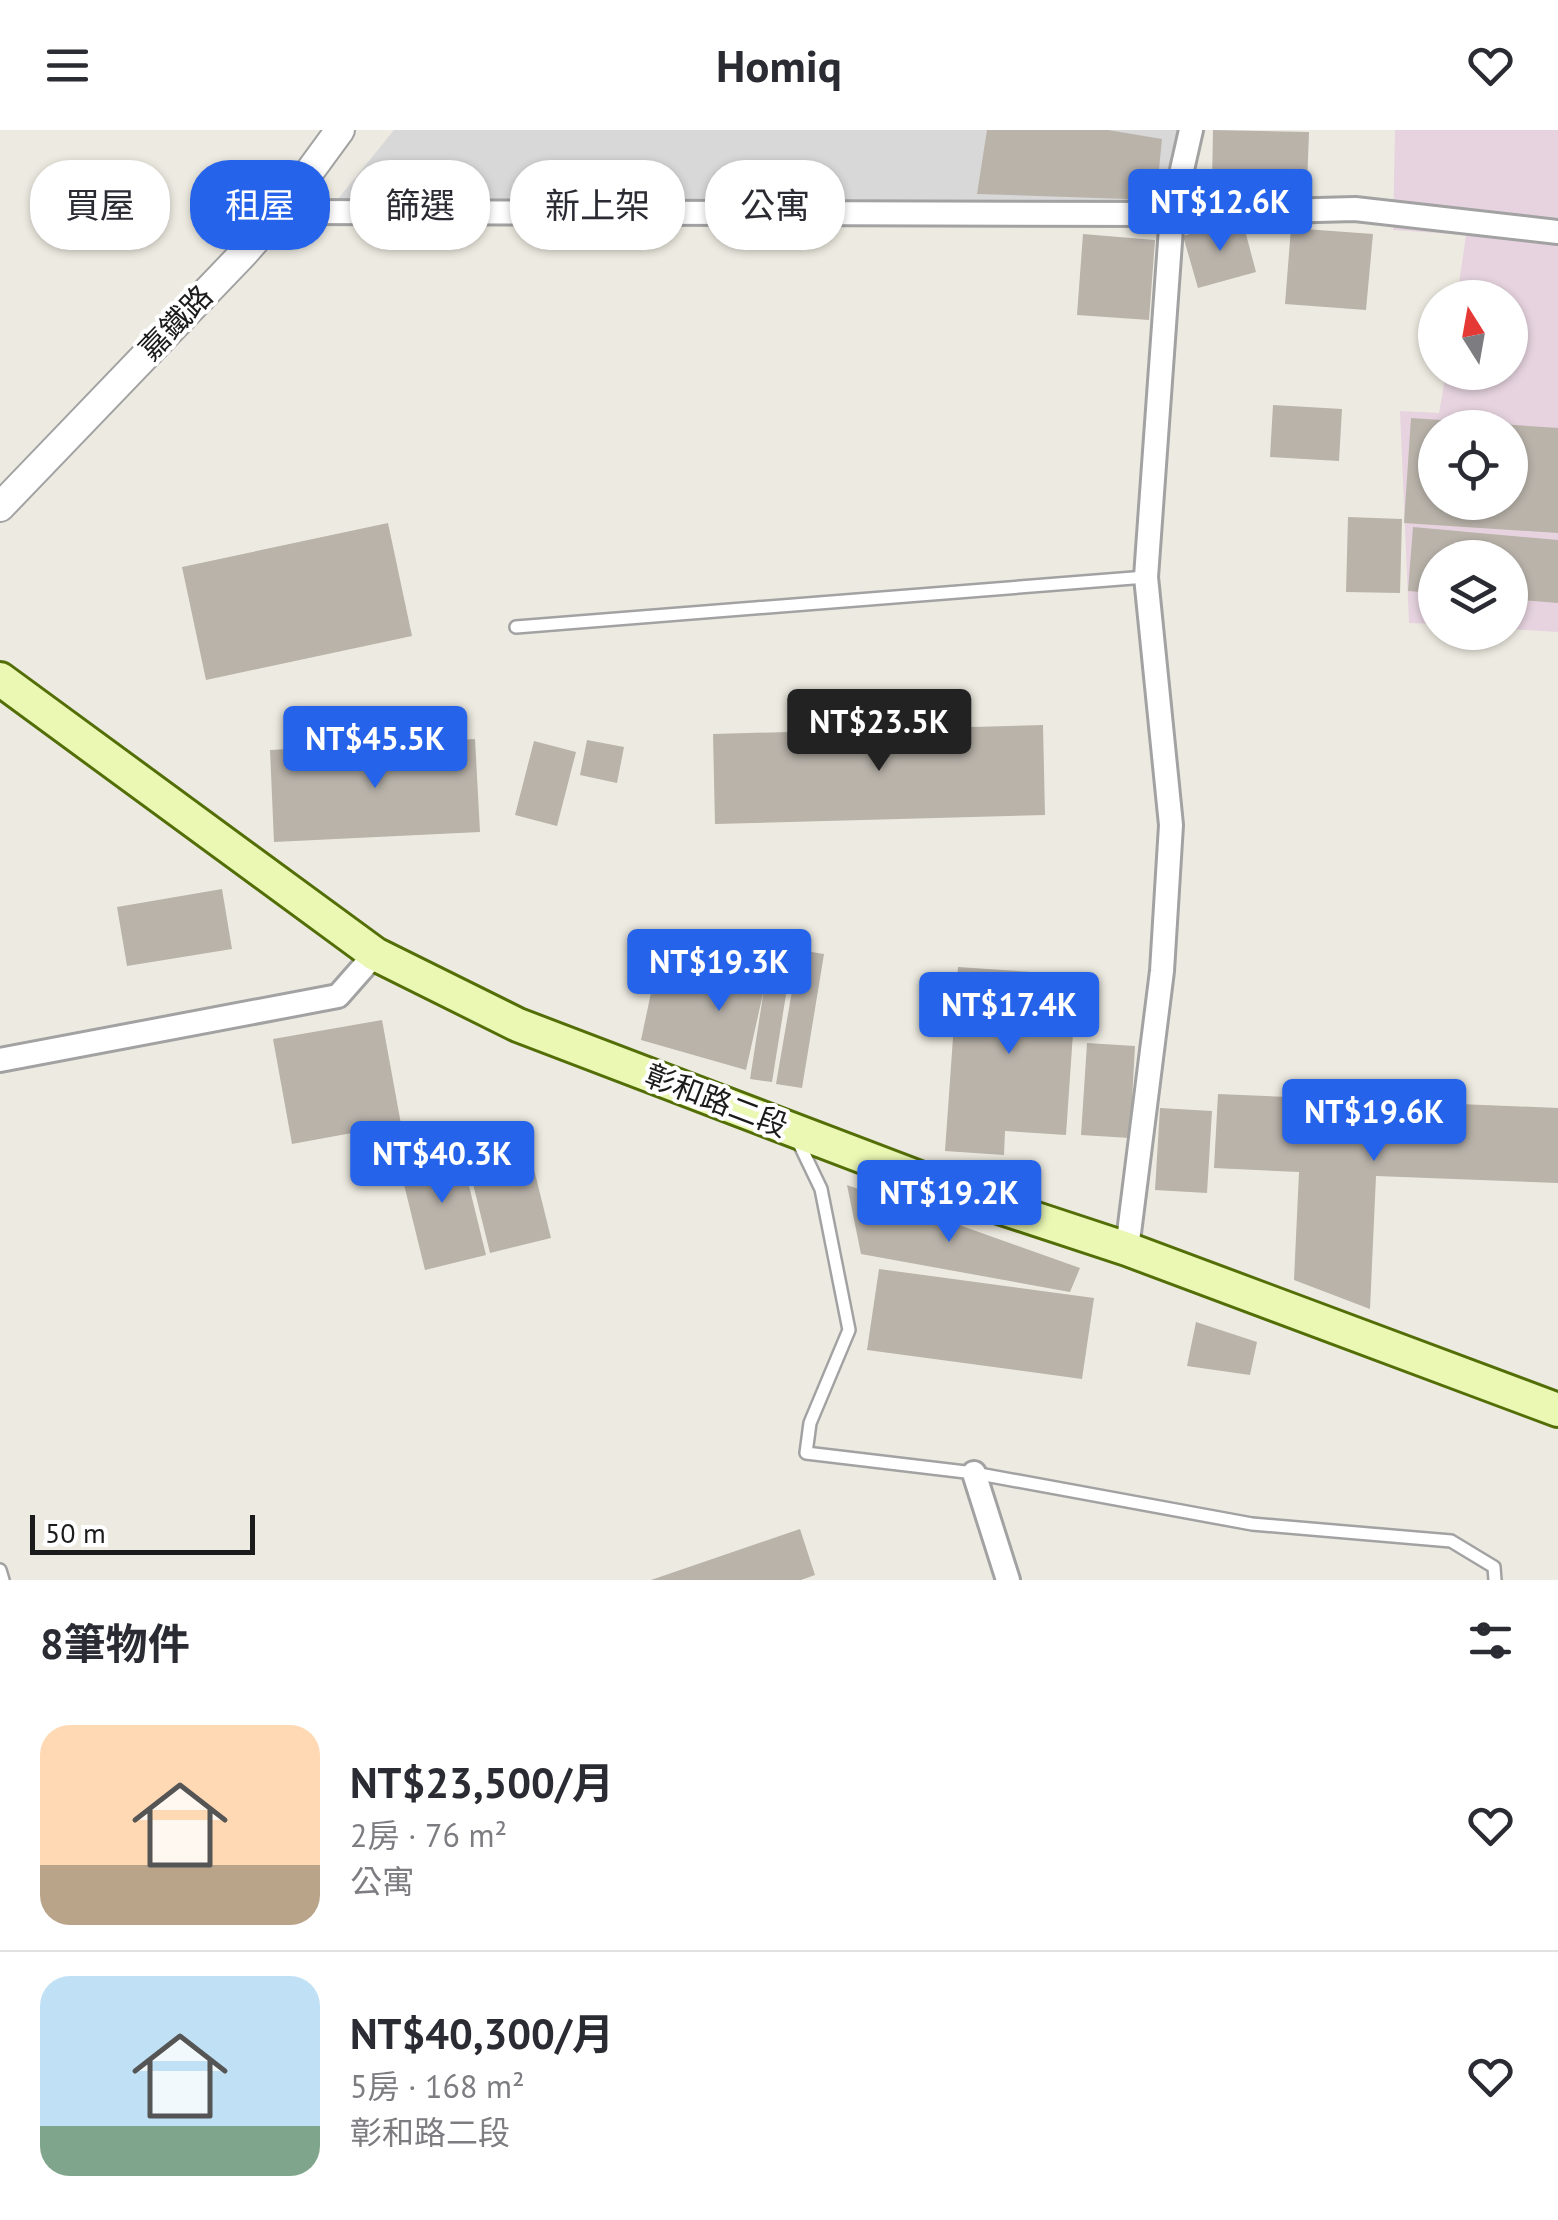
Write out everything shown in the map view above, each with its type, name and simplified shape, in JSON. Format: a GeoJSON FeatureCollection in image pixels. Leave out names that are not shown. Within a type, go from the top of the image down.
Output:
{"type":"FeatureCollection","features":[{"type":"Feature","properties":{"kind":"main road","name":"彰和路二段"},"geometry":{"type":"LineString","coordinates":[[0,679],[375,954],[518,1025],[793,1131],[1127,1249],[1558,1410]]}},
{"type":"Feature","properties":{"kind":"street","name":"嘉鐵路"},"geometry":{"type":"LineString","coordinates":[[318,160],[340,130]]}},
{"type":"Feature","properties":{"kind":"street"},"geometry":{"type":"LineString","coordinates":[[1127,1249],[1162,972],[1171,825],[1146,577],[1172,214],[1191,130]]}},
{"type":"Feature","properties":{"kind":"street"},"geometry":{"type":"LineString","coordinates":[[330,212],[1172,214],[1354,209],[1558,232]]}},
{"type":"Feature","properties":{"kind":"street","name":"嘉鐵路"},"geometry":{"type":"LineString","coordinates":[[0,506],[244,250]]}},
{"type":"Feature","properties":{"kind":"street"},"geometry":{"type":"LineString","coordinates":[[0,1060],[338,996],[375,954]]}},
{"type":"Feature","properties":{"kind":"street"},"geometry":{"type":"LineString","coordinates":[[974,1473],[1008,1580]]}},
{"type":"Feature","properties":{"kind":"lane"},"geometry":{"type":"LineString","coordinates":[[516,626],[1146,577]]}},
{"type":"Feature","properties":{"kind":"lane"},"geometry":{"type":"LineString","coordinates":[[793,1131],[820,1190],[849,1330],[810,1423],[806,1453],[974,1473],[1252,1524],[1451,1542],[1494,1568],[1495,1580]]}},
{"type":"Feature","properties":{"kind":"lane"},"geometry":{"type":"LineString","coordinates":[[0,1570],[3,1580]]}},
{"type":"Feature","properties":{"kind":"shaded area"},"geometry":{"type":"Polygon","coordinates":[[[394,130],[1179,130],[1166,207],[845,206],[845,160],[705,160],[705,206],[685,206],[685,160],[510,160],[510,205],[490,205],[490,160],[370,160],[394,130]]]}},
{"type":"Feature","properties":{"kind":"shaded area"},"geometry":{"type":"Polygon","coordinates":[[[1395,130],[1558,130],[1558,632],[1528,630],[1528,540],[1418,540],[1418,623],[1409,623],[1400,411],[1418,412],[1418,520],[1528,520],[1528,410],[1440,410],[1443,390],[1528,390],[1528,280],[1459,280],[1466,235],[1393,230],[1395,130]]]}},
{"type":"Feature","properties":{"kind":"shaded area"},"geometry":{"type":"Polygon","coordinates":[[[350,184],[350,205],[333,205],[350,184]]]}},
{"type":"Feature","properties":{"kind":"building"},"geometry":{"type":"Polygon","coordinates":[[[987,130],[1108,130],[1162,139],[1156,200],[977,194],[987,130]]]}},
{"type":"Feature","properties":{"kind":"building"},"geometry":{"type":"Polygon","coordinates":[[[1213,130],[1309,132],[1307,185],[1212,183],[1213,130]]]}},
{"type":"Feature","properties":{"kind":"building"},"geometry":{"type":"Polygon","coordinates":[[[1242,219],[1256,272],[1198,288],[1183,236],[1242,219]]]}},
{"type":"Feature","properties":{"kind":"building"},"geometry":{"type":"Polygon","coordinates":[[[1291,228],[1373,234],[1366,310],[1285,304],[1291,228]]]}},
{"type":"Feature","properties":{"kind":"building"},"geometry":{"type":"Polygon","coordinates":[[[1083,234],[1155,240],[1149,320],[1077,315],[1083,234]]]}},
{"type":"Feature","properties":{"kind":"building"},"geometry":{"type":"Polygon","coordinates":[[[1273,405],[1342,409],[1339,461],[1270,457],[1273,405]]]}},
{"type":"Feature","properties":{"kind":"building"},"geometry":{"type":"Polygon","coordinates":[[[1411,418],[1418,418],[1418,520],[1528,520],[1528,426],[1558,428],[1558,533],[1404,523],[1411,418]]]}},
{"type":"Feature","properties":{"kind":"building"},"geometry":{"type":"Polygon","coordinates":[[[1348,517],[1402,519],[1400,593],[1346,592],[1348,517]]]}},
{"type":"Feature","properties":{"kind":"building"},"geometry":{"type":"Polygon","coordinates":[[[388,523],[412,636],[206,680],[182,567],[388,523]]]}},
{"type":"Feature","properties":{"kind":"building"},"geometry":{"type":"Polygon","coordinates":[[[1413,527],[1558,540],[1558,603],[1528,600],[1528,540],[1418,540],[1418,592],[1408,591],[1413,527]]]}},
{"type":"Feature","properties":{"kind":"building"},"geometry":{"type":"Polygon","coordinates":[[[1043,725],[1045,815],[715,824],[713,734],[1043,725]]]}},
{"type":"Feature","properties":{"kind":"building"},"geometry":{"type":"Polygon","coordinates":[[[475,739],[480,832],[274,842],[270,750],[475,739]]]}},
{"type":"Feature","properties":{"kind":"building"},"geometry":{"type":"Polygon","coordinates":[[[587,740],[624,747],[617,783],[580,775],[587,740]]]}},
{"type":"Feature","properties":{"kind":"building"},"geometry":{"type":"Polygon","coordinates":[[[534,741],[576,752],[557,826],[515,815],[534,741]]]}},
{"type":"Feature","properties":{"kind":"building"},"geometry":{"type":"Polygon","coordinates":[[[222,889],[232,949],[127,966],[117,907],[222,889]]]}},
{"type":"Feature","properties":{"kind":"building"},"geometry":{"type":"Polygon","coordinates":[[[799,950],[824,954],[802,1088],[776,1084],[799,950]]]}},
{"type":"Feature","properties":{"kind":"building"},"geometry":{"type":"Polygon","coordinates":[[[769,955],[765,979],[788,982],[772,1082],[750,1079],[764,989],[746,1070],[641,1040],[655,974],[769,955]]]}},
{"type":"Feature","properties":{"kind":"building"},"geometry":{"type":"Polygon","coordinates":[[[958,967],[1077,975],[1066,1135],[1005,1131],[1004,1155],[945,1151],[958,967]]]}},
{"type":"Feature","properties":{"kind":"building"},"geometry":{"type":"Polygon","coordinates":[[[382,1020],[401,1124],[292,1144],[273,1039],[382,1020]]]}},
{"type":"Feature","properties":{"kind":"building"},"geometry":{"type":"Polygon","coordinates":[[[1087,1043],[1135,1046],[1130,1138],[1081,1135],[1087,1043]]]}},
{"type":"Feature","properties":{"kind":"building"},"geometry":{"type":"Polygon","coordinates":[[[1218,1094],[1558,1108],[1558,1183],[1376,1176],[1370,1309],[1294,1280],[1299,1172],[1214,1168],[1218,1094]]]}},
{"type":"Feature","properties":{"kind":"building"},"geometry":{"type":"Polygon","coordinates":[[[1160,1108],[1212,1111],[1207,1193],[1155,1190],[1160,1108]]]}},
{"type":"Feature","properties":{"kind":"building"},"geometry":{"type":"Polygon","coordinates":[[[523,1125],[551,1238],[490,1253],[462,1139],[523,1125]]]}},
{"type":"Feature","properties":{"kind":"building"},"geometry":{"type":"Polygon","coordinates":[[[458,1141],[486,1255],[425,1270],[397,1156],[458,1141]]]}},
{"type":"Feature","properties":{"kind":"building"},"geometry":{"type":"Polygon","coordinates":[[[847,1185],[1080,1268],[1070,1292],[861,1254],[847,1185]]]}},
{"type":"Feature","properties":{"kind":"building"},"geometry":{"type":"Polygon","coordinates":[[[879,1269],[1094,1298],[1082,1379],[867,1350],[879,1269]]]}},
{"type":"Feature","properties":{"kind":"building"},"geometry":{"type":"Polygon","coordinates":[[[1196,1322],[1257,1342],[1250,1375],[1187,1366],[1196,1322]]]}},
{"type":"Feature","properties":{"kind":"building"},"geometry":{"type":"Polygon","coordinates":[[[800,1529],[815,1575],[801,1580],[651,1580],[800,1529]]]}}]}
